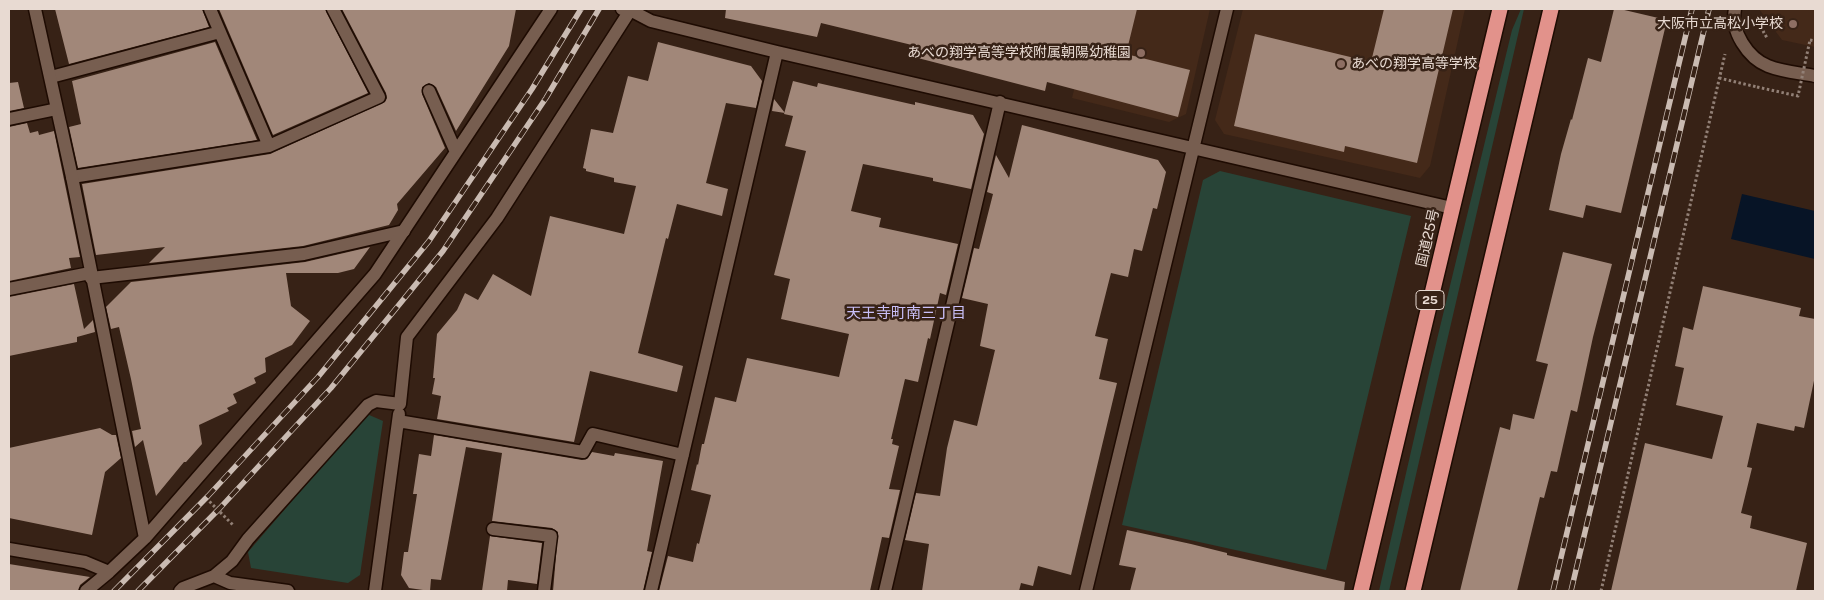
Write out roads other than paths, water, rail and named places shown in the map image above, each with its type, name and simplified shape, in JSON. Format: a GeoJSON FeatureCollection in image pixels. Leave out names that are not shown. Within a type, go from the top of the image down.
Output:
{"type":"FeatureCollection","features":[{"type":"Feature","properties":{"kind":"highway","name":"国道25号"},"geometry":{"type":"LineString","coordinates":[[1362,591],[1500,9]]}},
{"type":"Feature","properties":{"kind":"highway"},"geometry":{"type":"LineString","coordinates":[[1413,591],[1551,9]]}},
{"type":"Feature","properties":{"kind":"street"},"geometry":{"type":"LineString","coordinates":[[35,9],[72,177],[145,538]]}},
{"type":"Feature","properties":{"kind":"street"},"geometry":{"type":"LineString","coordinates":[[210,9],[269,146]]}},
{"type":"Feature","properties":{"kind":"street"},"geometry":{"type":"LineString","coordinates":[[72,177],[269,146],[380,97],[333,9]]}},
{"type":"Feature","properties":{"kind":"street"},"geometry":{"type":"LineString","coordinates":[[86,591],[145,538],[375,274],[551,9]]}},
{"type":"Feature","properties":{"kind":"street"},"geometry":{"type":"LineString","coordinates":[[375,591],[398,422],[407,337],[497,218],[628,9],[650,21],[777,52],[1452,208]]}},
{"type":"Feature","properties":{"kind":"street"},"geometry":{"type":"LineString","coordinates":[[1086,591],[1227,9]]}},
{"type":"Feature","properties":{"kind":"street"},"geometry":{"type":"LineString","coordinates":[[1735,9],[1733,17],[1739,38],[1753,56],[1768,66],[1815,76]]}},
{"type":"Feature","properties":{"kind":"street"},"geometry":{"type":"LineString","coordinates":[[51,78],[220,32]]}},
{"type":"Feature","properties":{"kind":"street"},"geometry":{"type":"LineString","coordinates":[[651,591],[777,52]]}},
{"type":"Feature","properties":{"kind":"street"},"geometry":{"type":"LineString","coordinates":[[429,91],[456,152]]}},
{"type":"Feature","properties":{"kind":"street"},"geometry":{"type":"LineString","coordinates":[[885,591],[1000,102]]}},
{"type":"Feature","properties":{"kind":"street"},"geometry":{"type":"LineString","coordinates":[[9,119],[57,109]]}},
{"type":"Feature","properties":{"kind":"street"},"geometry":{"type":"LineString","coordinates":[[9,289],[91,276],[304,254],[404,231]]}},
{"type":"Feature","properties":{"kind":"street"},"geometry":{"type":"LineString","coordinates":[[180,591],[183,588],[214,576],[232,561],[248,539],[368,405],[376,401],[400,404]]}},
{"type":"Feature","properties":{"kind":"street"},"geometry":{"type":"LineString","coordinates":[[398,422],[583,452],[593,434],[683,455]]}},
{"type":"Feature","properties":{"kind":"street"},"geometry":{"type":"LineString","coordinates":[[493,529],[551,536],[544,591]]}},
{"type":"Feature","properties":{"kind":"street"},"geometry":{"type":"LineString","coordinates":[[9,549],[85,562],[109,572]]}},
{"type":"Feature","properties":{"kind":"street"},"geometry":{"type":"LineString","coordinates":[[214,576],[230,583],[288,591]]}},
{"type":"Feature","properties":{"kind":"water"},"geometry":{"type":"Polygon","coordinates":[[[1742,194],[1815,211],[1815,259],[1731,239],[1742,194]]]}},
{"type":"Feature","properties":{"kind":"railway"},"geometry":{"type":"LineString","coordinates":[[114,591],[208,496],[318,377],[429,241],[532,89],[581,9]]}},
{"type":"Feature","properties":{"kind":"railway"},"geometry":{"type":"LineString","coordinates":[[138,591],[220,508],[331,388],[443,251],[546,98],[599,9]]}},
{"type":"Feature","properties":{"kind":"railway"},"geometry":{"type":"LineString","coordinates":[[1553,591],[1692,9]]}},
{"type":"Feature","properties":{"kind":"railway"},"geometry":{"type":"LineString","coordinates":[[1571,591],[1709,9]]}},
{"type":"Feature","properties":{"kind":"place","name":"大阪市立高松小学校"},"geometry":{"type":"Point","coordinates":[1793,24]}},
{"type":"Feature","properties":{"kind":"place","name":"あべの翔学高等学校附属朝陽幼稚園"},"geometry":{"type":"Point","coordinates":[1141,53]}},
{"type":"Feature","properties":{"kind":"place","name":"あべの翔学高等学校"},"geometry":{"type":"Point","coordinates":[1341,64]}},
{"type":"Feature","properties":{"kind":"district","name":"天王寺町南三丁目"},"geometry":{"type":"Point","coordinates":[906,313]}}]}
